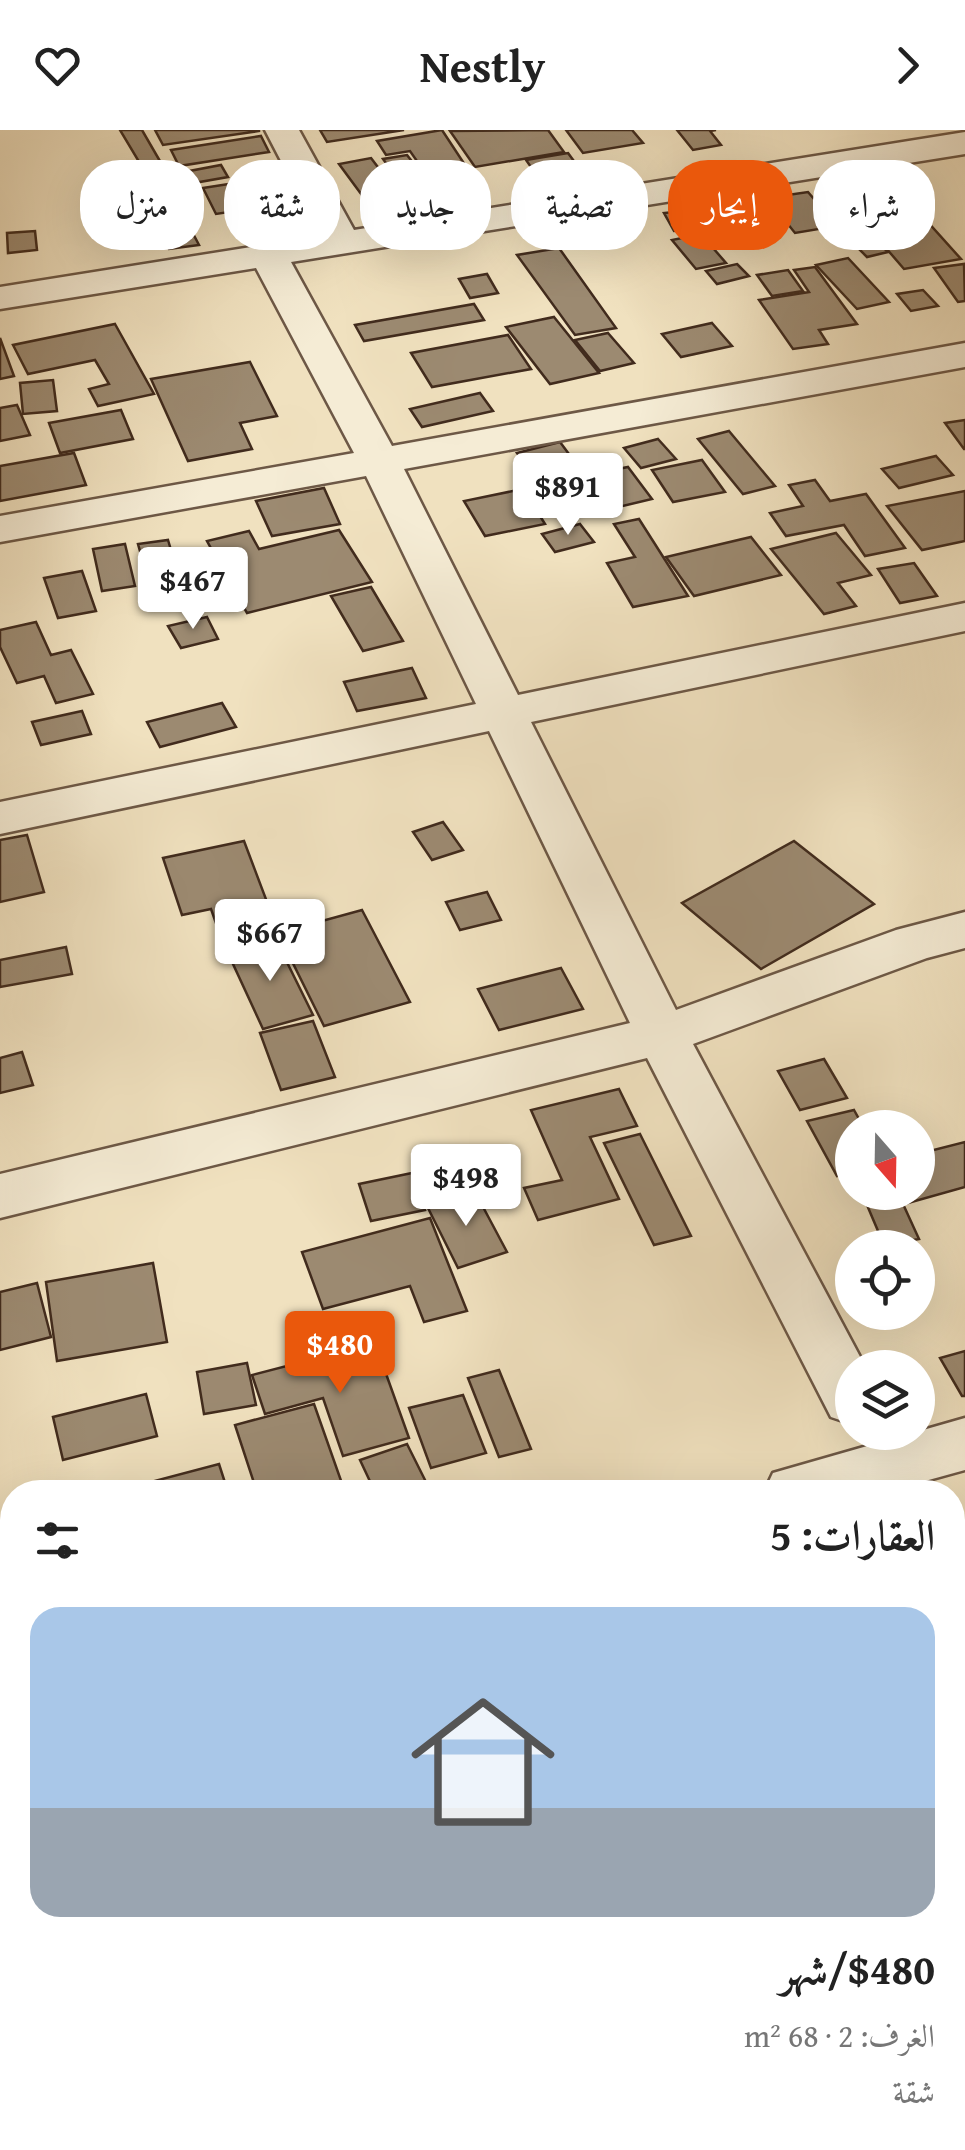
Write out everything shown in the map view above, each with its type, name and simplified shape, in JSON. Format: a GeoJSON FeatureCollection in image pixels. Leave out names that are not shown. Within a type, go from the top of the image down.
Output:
{"type":"FeatureCollection","features":[{"type":"Feature","properties":{"kind":"street"},"geometry":{"type":"LineString","coordinates":[[282,130],[342,241]]}},
{"type":"Feature","properties":{"kind":"street"},"geometry":{"type":"LineString","coordinates":[[0,298],[965,143]]}},
{"type":"Feature","properties":{"kind":"street"},"geometry":{"type":"LineString","coordinates":[[268,255],[380,462],[662,1036],[835,1367]]}},
{"type":"Feature","properties":{"kind":"street"},"geometry":{"type":"LineString","coordinates":[[0,529],[965,355]]}},
{"type":"Feature","properties":{"kind":"street"},"geometry":{"type":"LineString","coordinates":[[0,818],[965,617]]}},
{"type":"Feature","properties":{"kind":"street"},"geometry":{"type":"LineString","coordinates":[[0,1196],[662,1036],[914,943],[965,930]]}},
{"type":"Feature","properties":{"kind":"street"},"geometry":{"type":"LineString","coordinates":[[834,1480],[965,1444]]}},
{"type":"Feature","properties":{"kind":"building"},"geometry":{"type":"Polygon","coordinates":[[[120,130],[142,130],[159,160],[138,160],[120,130]]]}},
{"type":"Feature","properties":{"kind":"building"},"geometry":{"type":"Polygon","coordinates":[[[155,130],[259,130],[259,131],[163,145],[155,130]]]}},
{"type":"Feature","properties":{"kind":"building"},"geometry":{"type":"Polygon","coordinates":[[[320,130],[404,130],[327,142],[320,130]]]}},
{"type":"Feature","properties":{"kind":"building"},"geometry":{"type":"Polygon","coordinates":[[[442,130],[462,160],[416,160],[410,151],[386,155],[377,141],[442,130]]]}},
{"type":"Feature","properties":{"kind":"building"},"geometry":{"type":"Polygon","coordinates":[[[548,130],[564,152],[491,164],[491,160],[470,160],[450,131],[548,130]]]}},
{"type":"Feature","properties":{"kind":"building"},"geometry":{"type":"Polygon","coordinates":[[[566,130],[632,130],[643,143],[583,153],[566,130]]]}},
{"type":"Feature","properties":{"kind":"building"},"geometry":{"type":"Polygon","coordinates":[[[677,130],[716,130],[710,131],[721,145],[693,150],[677,130]]]}},
{"type":"Feature","properties":{"kind":"building"},"geometry":{"type":"Polygon","coordinates":[[[261,136],[269,152],[204,162],[176,160],[171,150],[261,136]]]}},
{"type":"Feature","properties":{"kind":"building"},"geometry":{"type":"Polygon","coordinates":[[[568,153],[573,160],[526,160],[568,153]]]}},
{"type":"Feature","properties":{"kind":"building"},"geometry":{"type":"Polygon","coordinates":[[[407,155],[411,160],[384,160],[407,155]]]}},
{"type":"Feature","properties":{"kind":"building"},"geometry":{"type":"Polygon","coordinates":[[[360,160],[360,193],[340,165],[360,160]]]}},
{"type":"Feature","properties":{"kind":"building"},"geometry":{"type":"Polygon","coordinates":[[[221,165],[224,178],[204,181],[204,168],[221,165]]]}},
{"type":"Feature","properties":{"kind":"building"},"geometry":{"type":"Polygon","coordinates":[[[224,185],[224,213],[216,214],[204,188],[224,185]]]}},
{"type":"Feature","properties":{"kind":"building"},"geometry":{"type":"Polygon","coordinates":[[[808,192],[813,198],[813,230],[793,230],[793,194],[808,192]]]}},
{"type":"Feature","properties":{"kind":"building"},"geometry":{"type":"Polygon","coordinates":[[[935,230],[961,259],[904,269],[888,250],[935,250],[935,230]]]}},
{"type":"Feature","properties":{"kind":"building"},"geometry":{"type":"Polygon","coordinates":[[[35,231],[37,250],[8,253],[7,233],[35,231]]]}},
{"type":"Feature","properties":{"kind":"building"},"geometry":{"type":"Polygon","coordinates":[[[560,250],[616,328],[575,335],[517,255],[560,250]]]}},
{"type":"Feature","properties":{"kind":"building"},"geometry":{"type":"Polygon","coordinates":[[[680,250],[715,250],[726,263],[696,269],[680,250]]]}},
{"type":"Feature","properties":{"kind":"building"},"geometry":{"type":"Polygon","coordinates":[[[860,250],[888,252],[867,257],[860,250]]]}},
{"type":"Feature","properties":{"kind":"building"},"geometry":{"type":"Polygon","coordinates":[[[848,258],[889,302],[857,309],[816,265],[848,258]]]}},
{"type":"Feature","properties":{"kind":"building"},"geometry":{"type":"Polygon","coordinates":[[[737,264],[749,276],[717,284],[706,271],[737,264]]]}},
{"type":"Feature","properties":{"kind":"building"},"geometry":{"type":"Polygon","coordinates":[[[964,264],[965,301],[958,302],[934,268],[964,264]]]}},
{"type":"Feature","properties":{"kind":"building"},"geometry":{"type":"Polygon","coordinates":[[[815,267],[857,324],[819,330],[828,344],[793,349],[759,300],[809,292],[794,270],[815,267]]]}},
{"type":"Feature","properties":{"kind":"building"},"geometry":{"type":"Polygon","coordinates":[[[788,270],[803,291],[772,296],[757,275],[788,270]]]}},
{"type":"Feature","properties":{"kind":"building"},"geometry":{"type":"Polygon","coordinates":[[[487,274],[498,293],[470,298],[459,279],[487,274]]]}},
{"type":"Feature","properties":{"kind":"building"},"geometry":{"type":"Polygon","coordinates":[[[923,290],[938,306],[911,311],[897,294],[923,290]]]}},
{"type":"Feature","properties":{"kind":"building"},"geometry":{"type":"Polygon","coordinates":[[[474,304],[484,320],[364,341],[355,325],[474,304]]]}},
{"type":"Feature","properties":{"kind":"building"},"geometry":{"type":"Polygon","coordinates":[[[554,317],[599,373],[550,384],[506,327],[554,317]]]}},
{"type":"Feature","properties":{"kind":"building"},"geometry":{"type":"Polygon","coordinates":[[[712,323],[732,346],[681,357],[662,334],[712,323]]]}},
{"type":"Feature","properties":{"kind":"building"},"geometry":{"type":"Polygon","coordinates":[[[115,324],[154,394],[98,406],[89,389],[109,384],[95,360],[28,374],[13,345],[115,324]]]}},
{"type":"Feature","properties":{"kind":"building"},"geometry":{"type":"Polygon","coordinates":[[[608,333],[634,363],[600,371],[575,340],[608,333]]]}},
{"type":"Feature","properties":{"kind":"building"},"geometry":{"type":"Polygon","coordinates":[[[508,335],[531,369],[432,387],[411,353],[508,335]]]}},
{"type":"Feature","properties":{"kind":"building"},"geometry":{"type":"Polygon","coordinates":[[[0,338],[14,376],[0,379],[0,338]]]}},
{"type":"Feature","properties":{"kind":"building"},"geometry":{"type":"Polygon","coordinates":[[[250,362],[277,416],[240,423],[252,449],[188,461],[151,379],[250,362]]]}},
{"type":"Feature","properties":{"kind":"building"},"geometry":{"type":"Polygon","coordinates":[[[53,380],[57,411],[23,414],[20,383],[53,380]]]}},
{"type":"Feature","properties":{"kind":"building"},"geometry":{"type":"Polygon","coordinates":[[[480,393],[493,411],[422,427],[410,409],[480,393]]]}},
{"type":"Feature","properties":{"kind":"building"},"geometry":{"type":"Polygon","coordinates":[[[17,405],[30,435],[0,441],[0,408],[17,405]]]}},
{"type":"Feature","properties":{"kind":"building"},"geometry":{"type":"Polygon","coordinates":[[[121,410],[133,439],[60,453],[49,423],[121,410]]]}},
{"type":"Feature","properties":{"kind":"building"},"geometry":{"type":"Polygon","coordinates":[[[965,420],[965,449],[964,449],[945,423],[965,420]]]}},
{"type":"Feature","properties":{"kind":"building"},"geometry":{"type":"Polygon","coordinates":[[[729,431],[775,486],[743,494],[698,439],[729,431]]]}},
{"type":"Feature","properties":{"kind":"building"},"geometry":{"type":"Polygon","coordinates":[[[658,439],[676,459],[641,468],[624,448],[658,439]]]}},
{"type":"Feature","properties":{"kind":"building"},"geometry":{"type":"Polygon","coordinates":[[[560,442],[583,473],[539,484],[517,453],[560,442]]]}},
{"type":"Feature","properties":{"kind":"building"},"geometry":{"type":"Polygon","coordinates":[[[74,453],[86,485],[0,501],[0,466],[74,453]]]}},
{"type":"Feature","properties":{"kind":"building"},"geometry":{"type":"Polygon","coordinates":[[[936,456],[953,475],[899,488],[882,469],[936,456]]]}},
{"type":"Feature","properties":{"kind":"building"},"geometry":{"type":"Polygon","coordinates":[[[702,460],[725,492],[673,502],[652,470],[702,460]]]}},
{"type":"Feature","properties":{"kind":"building"},"geometry":{"type":"Polygon","coordinates":[[[628,467],[652,499],[589,514],[565,480],[628,467]]]}},
{"type":"Feature","properties":{"kind":"building"},"geometry":{"type":"Polygon","coordinates":[[[815,480],[830,501],[866,494],[905,548],[865,556],[844,525],[786,536],[770,513],[803,506],[789,485],[815,480]]]}},
{"type":"Feature","properties":{"kind":"building"},"geometry":{"type":"Polygon","coordinates":[[[324,488],[340,524],[272,536],[256,501],[324,488]]]}},
{"type":"Feature","properties":{"kind":"building"},"geometry":{"type":"Polygon","coordinates":[[[523,489],[545,524],[485,536],[464,501],[523,489]]]}},
{"type":"Feature","properties":{"kind":"building"},"geometry":{"type":"Polygon","coordinates":[[[965,491],[965,541],[922,550],[887,506],[965,491]]]}},
{"type":"Feature","properties":{"kind":"building"},"geometry":{"type":"Polygon","coordinates":[[[639,519],[688,596],[633,607],[607,563],[635,557],[614,524],[639,519]]]}},
{"type":"Feature","properties":{"kind":"building"},"geometry":{"type":"Polygon","coordinates":[[[580,524],[594,542],[555,552],[542,534],[580,524]]]}},
{"type":"Feature","properties":{"kind":"building"},"geometry":{"type":"Polygon","coordinates":[[[339,530],[372,582],[247,613],[207,541],[249,531],[259,549],[339,530]]]}},
{"type":"Feature","properties":{"kind":"building"},"geometry":{"type":"Polygon","coordinates":[[[836,533],[871,575],[838,583],[856,606],[824,614],[771,549],[836,533]]]}},
{"type":"Feature","properties":{"kind":"building"},"geometry":{"type":"Polygon","coordinates":[[[751,537],[781,575],[694,596],[666,557],[751,537]]]}},
{"type":"Feature","properties":{"kind":"building"},"geometry":{"type":"Polygon","coordinates":[[[168,540],[185,597],[154,601],[138,544],[168,540]]]}},
{"type":"Feature","properties":{"kind":"building"},"geometry":{"type":"Polygon","coordinates":[[[125,544],[135,586],[102,591],[93,549],[125,544]]]}},
{"type":"Feature","properties":{"kind":"building"},"geometry":{"type":"Polygon","coordinates":[[[914,563],[937,596],[900,603],[878,569],[914,563]]]}},
{"type":"Feature","properties":{"kind":"building"},"geometry":{"type":"Polygon","coordinates":[[[82,571],[96,611],[58,618],[44,578],[82,571]]]}},
{"type":"Feature","properties":{"kind":"building"},"geometry":{"type":"Polygon","coordinates":[[[371,587],[403,641],[363,651],[331,596],[371,587]]]}},
{"type":"Feature","properties":{"kind":"building"},"geometry":{"type":"Polygon","coordinates":[[[207,617],[218,639],[181,648],[168,626],[207,617]]]}},
{"type":"Feature","properties":{"kind":"building"},"geometry":{"type":"Polygon","coordinates":[[[36,622],[51,655],[71,650],[93,694],[56,703],[44,676],[17,683],[0,647],[0,630],[36,622]]]}},
{"type":"Feature","properties":{"kind":"building"},"geometry":{"type":"Polygon","coordinates":[[[412,668],[426,698],[357,711],[344,682],[412,668]]]}},
{"type":"Feature","properties":{"kind":"building"},"geometry":{"type":"Polygon","coordinates":[[[222,703],[236,727],[160,747],[147,722],[222,703]]]}},
{"type":"Feature","properties":{"kind":"building"},"geometry":{"type":"Polygon","coordinates":[[[82,711],[91,734],[41,745],[32,722],[82,711]]]}},
{"type":"Feature","properties":{"kind":"building"},"geometry":{"type":"Polygon","coordinates":[[[443,822],[463,850],[432,860],[413,832],[443,822]]]}},
{"type":"Feature","properties":{"kind":"building"},"geometry":{"type":"Polygon","coordinates":[[[27,835],[44,892],[0,902],[0,840],[27,835]]]}},
{"type":"Feature","properties":{"kind":"building"},"geometry":{"type":"Polygon","coordinates":[[[244,841],[278,931],[223,943],[211,909],[182,915],[163,858],[244,841]]]}},
{"type":"Feature","properties":{"kind":"building"},"geometry":{"type":"Polygon","coordinates":[[[794,841],[874,904],[761,969],[682,903],[794,841]]]}},
{"type":"Feature","properties":{"kind":"building"},"geometry":{"type":"Polygon","coordinates":[[[487,892],[501,920],[460,930],[446,902],[487,892]]]}},
{"type":"Feature","properties":{"kind":"building"},"geometry":{"type":"Polygon","coordinates":[[[362,910],[410,1002],[324,1026],[278,933],[362,910]]]}},
{"type":"Feature","properties":{"kind":"building"},"geometry":{"type":"Polygon","coordinates":[[[275,938],[313,1015],[263,1029],[227,951],[275,938]]]}},
{"type":"Feature","properties":{"kind":"building"},"geometry":{"type":"Polygon","coordinates":[[[66,947],[72,974],[0,987],[0,960],[66,947]]]}},
{"type":"Feature","properties":{"kind":"building"},"geometry":{"type":"Polygon","coordinates":[[[561,968],[583,1009],[499,1030],[478,989],[561,968]]]}},
{"type":"Feature","properties":{"kind":"building"},"geometry":{"type":"Polygon","coordinates":[[[313,1021],[335,1077],[281,1090],[260,1033],[313,1021]]]}},
{"type":"Feature","properties":{"kind":"building"},"geometry":{"type":"Polygon","coordinates":[[[22,1052],[33,1085],[0,1093],[0,1058],[22,1052]]]}},
{"type":"Feature","properties":{"kind":"building"},"geometry":{"type":"Polygon","coordinates":[[[824,1059],[847,1098],[800,1110],[778,1071],[824,1059]]]}},
{"type":"Feature","properties":{"kind":"building"},"geometry":{"type":"Polygon","coordinates":[[[619,1089],[637,1126],[590,1137],[619,1199],[538,1220],[524,1188],[562,1180],[531,1110],[619,1089]]]}},
{"type":"Feature","properties":{"kind":"building"},"geometry":{"type":"Polygon","coordinates":[[[835,1114],[835,1172],[807,1121],[835,1114]]]}},
{"type":"Feature","properties":{"kind":"building"},"geometry":{"type":"Polygon","coordinates":[[[640,1134],[691,1236],[654,1245],[604,1143],[640,1134]]]}},
{"type":"Feature","properties":{"kind":"building"},"geometry":{"type":"Polygon","coordinates":[[[965,1142],[965,1187],[935,1195],[935,1150],[965,1142]]]}},
{"type":"Feature","properties":{"kind":"building"},"geometry":{"type":"Polygon","coordinates":[[[412,1173],[425,1210],[371,1221],[359,1184],[412,1173]]]}},
{"type":"Feature","properties":{"kind":"building"},"geometry":{"type":"Polygon","coordinates":[[[474,1190],[507,1252],[458,1268],[426,1204],[474,1190]]]}},
{"type":"Feature","properties":{"kind":"building"},"geometry":{"type":"Polygon","coordinates":[[[869,1210],[906,1210],[915,1230],[878,1230],[869,1210]]]}},
{"type":"Feature","properties":{"kind":"building"},"geometry":{"type":"Polygon","coordinates":[[[430,1218],[467,1311],[424,1322],[410,1286],[323,1309],[302,1252],[430,1218]]]}},
{"type":"Feature","properties":{"kind":"building"},"geometry":{"type":"Polygon","coordinates":[[[153,1263],[167,1342],[57,1361],[46,1282],[153,1263]]]}},
{"type":"Feature","properties":{"kind":"building"},"geometry":{"type":"Polygon","coordinates":[[[37,1283],[51,1337],[0,1350],[0,1292],[37,1283]]]}},
{"type":"Feature","properties":{"kind":"building"},"geometry":{"type":"Polygon","coordinates":[[[375,1343],[409,1438],[343,1456],[323,1398],[265,1414],[252,1375],[375,1343]]]}},
{"type":"Feature","properties":{"kind":"building"},"geometry":{"type":"Polygon","coordinates":[[[965,1351],[965,1396],[962,1396],[940,1358],[965,1351]]]}},
{"type":"Feature","properties":{"kind":"building"},"geometry":{"type":"Polygon","coordinates":[[[247,1363],[256,1405],[204,1414],[197,1372],[247,1363]]]}},
{"type":"Feature","properties":{"kind":"building"},"geometry":{"type":"Polygon","coordinates":[[[499,1370],[531,1449],[499,1457],[468,1378],[499,1370]]]}},
{"type":"Feature","properties":{"kind":"building"},"geometry":{"type":"Polygon","coordinates":[[[146,1394],[157,1436],[63,1460],[53,1417],[146,1394]]]}},
{"type":"Feature","properties":{"kind":"building"},"geometry":{"type":"Polygon","coordinates":[[[463,1395],[486,1453],[431,1468],[409,1408],[463,1395]]]}},
{"type":"Feature","properties":{"kind":"building"},"geometry":{"type":"Polygon","coordinates":[[[314,1404],[341,1480],[253,1480],[235,1425],[314,1404]]]}},
{"type":"Feature","properties":{"kind":"building"},"geometry":{"type":"Polygon","coordinates":[[[407,1444],[425,1480],[369,1480],[360,1460],[407,1444]]]}},
{"type":"Feature","properties":{"kind":"building"},"geometry":{"type":"Polygon","coordinates":[[[219,1464],[224,1480],[158,1480],[219,1464]]]}}]}
